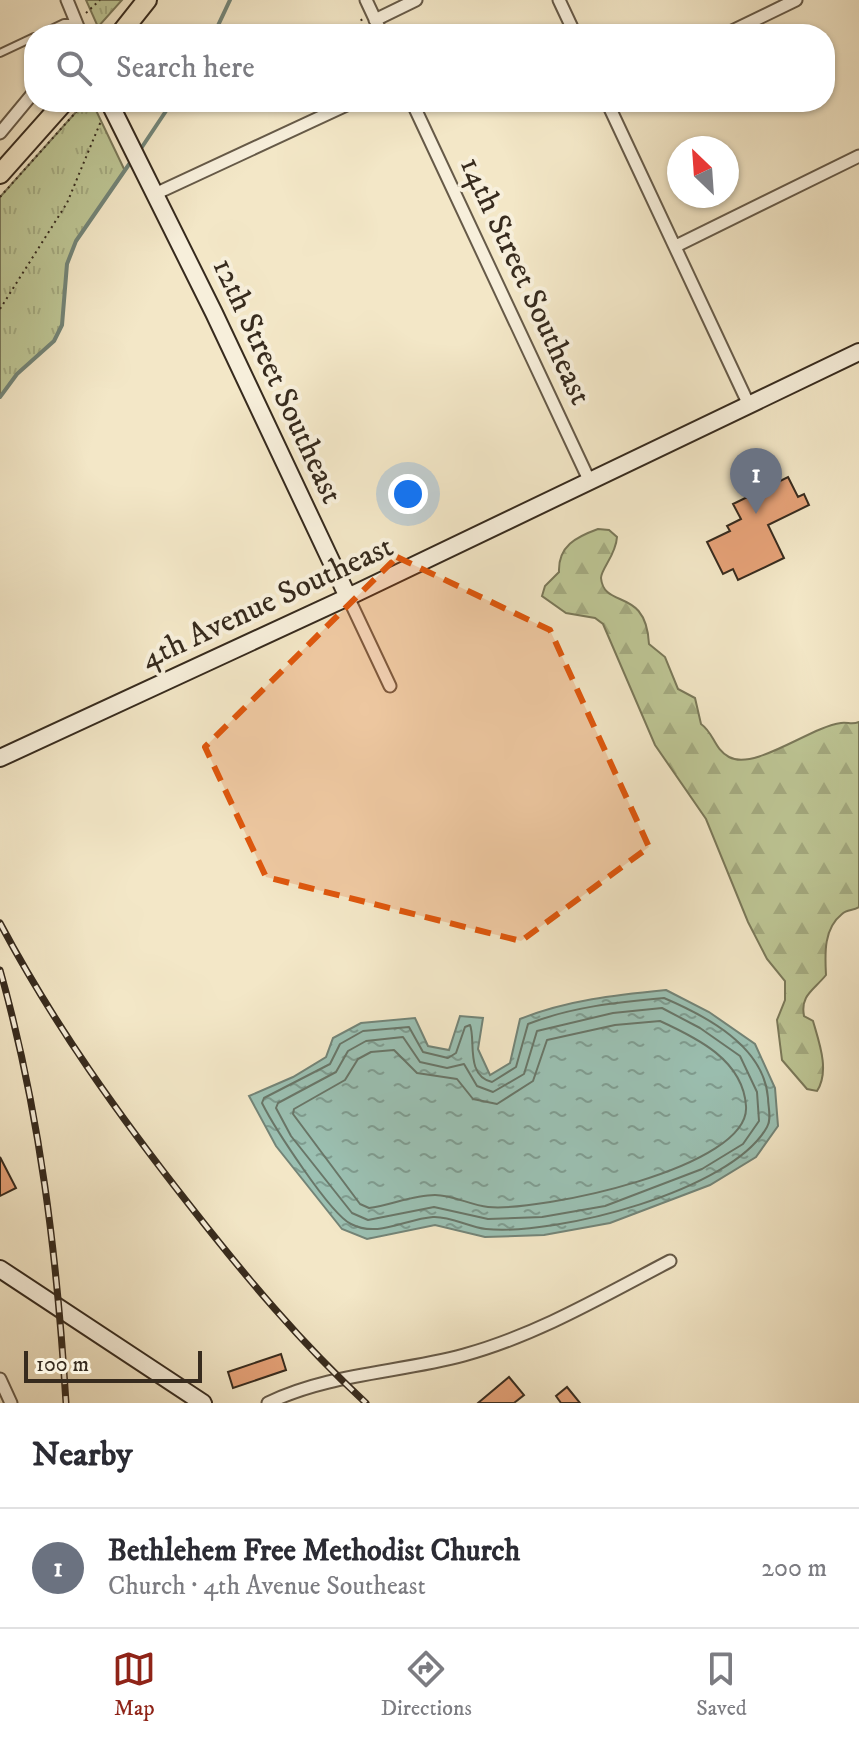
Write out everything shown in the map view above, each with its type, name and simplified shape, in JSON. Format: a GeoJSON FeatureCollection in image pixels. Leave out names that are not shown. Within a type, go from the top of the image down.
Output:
{"type":"FeatureCollection","features":[{"type":"Feature","properties":{"kind":"main road"},"geometry":{"type":"LineString","coordinates":[[128,24],[147,0]]}},
{"type":"Feature","properties":{"kind":"main road"},"geometry":{"type":"LineString","coordinates":[[0,174],[55,112]]}},
{"type":"Feature","properties":{"kind":"street"},"geometry":{"type":"LineString","coordinates":[[67,0],[77,24]]}},
{"type":"Feature","properties":{"kind":"street"},"geometry":{"type":"LineString","coordinates":[[366,0],[377,24]]}},
{"type":"Feature","properties":{"kind":"street"},"geometry":{"type":"LineString","coordinates":[[375,20],[416,0]]}},
{"type":"Feature","properties":{"kind":"street"},"geometry":{"type":"LineString","coordinates":[[559,0],[570,24]]}},
{"type":"Feature","properties":{"kind":"street"},"geometry":{"type":"LineString","coordinates":[[747,24],[796,0]]}},
{"type":"Feature","properties":{"kind":"street"},"geometry":{"type":"LineString","coordinates":[[0,133],[24,104]]}},
{"type":"Feature","properties":{"kind":"street"},"geometry":{"type":"LineString","coordinates":[[151,187],[329,112]]}},
{"type":"Feature","properties":{"kind":"street","name":"14th Street Southeast"},"geometry":{"type":"LineString","coordinates":[[417,112],[590,482]]}},
{"type":"Feature","properties":{"kind":"street"},"geometry":{"type":"LineString","coordinates":[[612,112],[749,405]]}},
{"type":"Feature","properties":{"kind":"street","name":"12th Street Southeast"},"geometry":{"type":"LineString","coordinates":[[110,114],[151,187],[390,686]]}},
{"type":"Feature","properties":{"kind":"street"},"geometry":{"type":"LineString","coordinates":[[676,246],[859,156]]}},
{"type":"Feature","properties":{"kind":"street","name":"4th Avenue Southeast"},"geometry":{"type":"LineString","coordinates":[[0,758],[348,597],[859,352]]}},
{"type":"Feature","properties":{"kind":"street"},"geometry":{"type":"LineString","coordinates":[[268,1403],[327,1381],[444,1360],[499,1344],[588,1305],[670,1261]]}},
{"type":"Feature","properties":{"kind":"street"},"geometry":{"type":"LineString","coordinates":[[0,1269],[203,1403]]}},
{"type":"Feature","properties":{"kind":"street"},"geometry":{"type":"LineString","coordinates":[[0,1379],[11,1403]]}},
{"type":"Feature","properties":{"kind":"lane"},"geometry":{"type":"LineString","coordinates":[[0,53],[24,42]]}},
{"type":"Feature","properties":{"kind":"path"},"geometry":{"type":"LineString","coordinates":[[82,24],[100,0]]}},
{"type":"Feature","properties":{"kind":"path"},"geometry":{"type":"LineString","coordinates":[[0,197],[76,112]]}},
{"type":"Feature","properties":{"kind":"path"},"geometry":{"type":"LineString","coordinates":[[0,309],[67,203],[110,114]]}},
{"type":"Feature","properties":{"kind":"highlighted area"},"geometry":{"type":"Polygon","coordinates":[[[397,557],[550,630],[649,847],[521,941],[266,877],[205,747],[397,557]]]}},
{"type":"Feature","properties":{"kind":"green space"},"geometry":{"type":"Polygon","coordinates":[[[86,0],[122,0],[101,24],[97,24],[86,0]]]}},
{"type":"Feature","properties":{"kind":"green space"},"geometry":{"type":"Polygon","coordinates":[[[76,112],[97,112],[125,171],[76,241],[67,264],[62,325],[54,341],[17,374],[0,397],[0,197],[76,112]]]}},
{"type":"Feature","properties":{"kind":"green space"},"geometry":{"type":"Polygon","coordinates":[[[598,529],[609,530],[617,537],[602,574],[604,588],[641,614],[649,644],[665,657],[678,689],[695,698],[701,724],[724,754],[740,760],[753,758],[828,726],[859,722],[859,907],[844,912],[831,927],[826,943],[826,975],[809,993],[803,1009],[804,1016],[813,1021],[822,1056],[823,1075],[817,1091],[807,1089],[782,1060],[777,1020],[785,1000],[785,981],[767,959],[748,922],[706,819],[655,745],[603,624],[595,618],[566,613],[542,596],[545,586],[559,572],[565,549],[582,535],[598,529]]]}},
{"type":"Feature","properties":{"kind":"water"},"geometry":{"type":"Polygon","coordinates":[[[666,990],[709,1012],[755,1044],[775,1088],[778,1126],[756,1157],[710,1185],[610,1223],[544,1235],[485,1237],[435,1225],[367,1239],[342,1229],[276,1146],[249,1096],[293,1077],[326,1057],[333,1038],[361,1023],[415,1018],[428,1046],[449,1050],[460,1016],[483,1018],[478,1049],[490,1075],[510,1063],[520,1019],[574,1003],[666,990]]]}},
{"type":"Feature","properties":{"kind":"building"},"geometry":{"type":"Polygon","coordinates":[[[788,477],[798,497],[804,494],[809,505],[768,525],[784,558],[738,580],[733,569],[723,574],[707,542],[730,531],[727,526],[741,519],[733,504],[788,477]]]}},
{"type":"Feature","properties":{"kind":"building"},"geometry":{"type":"Polygon","coordinates":[[[0,1157],[16,1188],[0,1196],[0,1157]]]}},
{"type":"Feature","properties":{"kind":"building"},"geometry":{"type":"Polygon","coordinates":[[[281,1354],[286,1370],[233,1388],[228,1372],[281,1354]]]}},
{"type":"Feature","properties":{"kind":"building"},"geometry":{"type":"Polygon","coordinates":[[[509,1377],[524,1395],[514,1403],[478,1403],[509,1377]]]}},
{"type":"Feature","properties":{"kind":"building"},"geometry":{"type":"Polygon","coordinates":[[[567,1387],[580,1403],[561,1403],[556,1396],[567,1387]]]}},
{"type":"Feature","properties":{"kind":"waterway"},"geometry":{"type":"LineString","coordinates":[[219,24],[230,0]]}},
{"type":"Feature","properties":{"kind":"waterway"},"geometry":{"type":"LineString","coordinates":[[140,150],[165,112]]}},
{"type":"Feature","properties":{"kind":"waterway"},"geometry":{"type":"LineString","coordinates":[[0,397],[17,374],[54,341],[62,325],[67,264],[76,241],[132,160]]}},
{"type":"Feature","properties":{"kind":"railway"},"geometry":{"type":"LineString","coordinates":[[0,923],[65,1034],[165,1173],[274,1308],[366,1403]]}},
{"type":"Feature","properties":{"kind":"railway"},"geometry":{"type":"LineString","coordinates":[[0,970],[26,1077],[45,1185],[58,1293],[66,1403]]}},
{"type":"Feature","properties":{"kind":"place","name":"Bethlehem Free Methodist Church"},"geometry":{"type":"Point","coordinates":[756,514]}}]}
